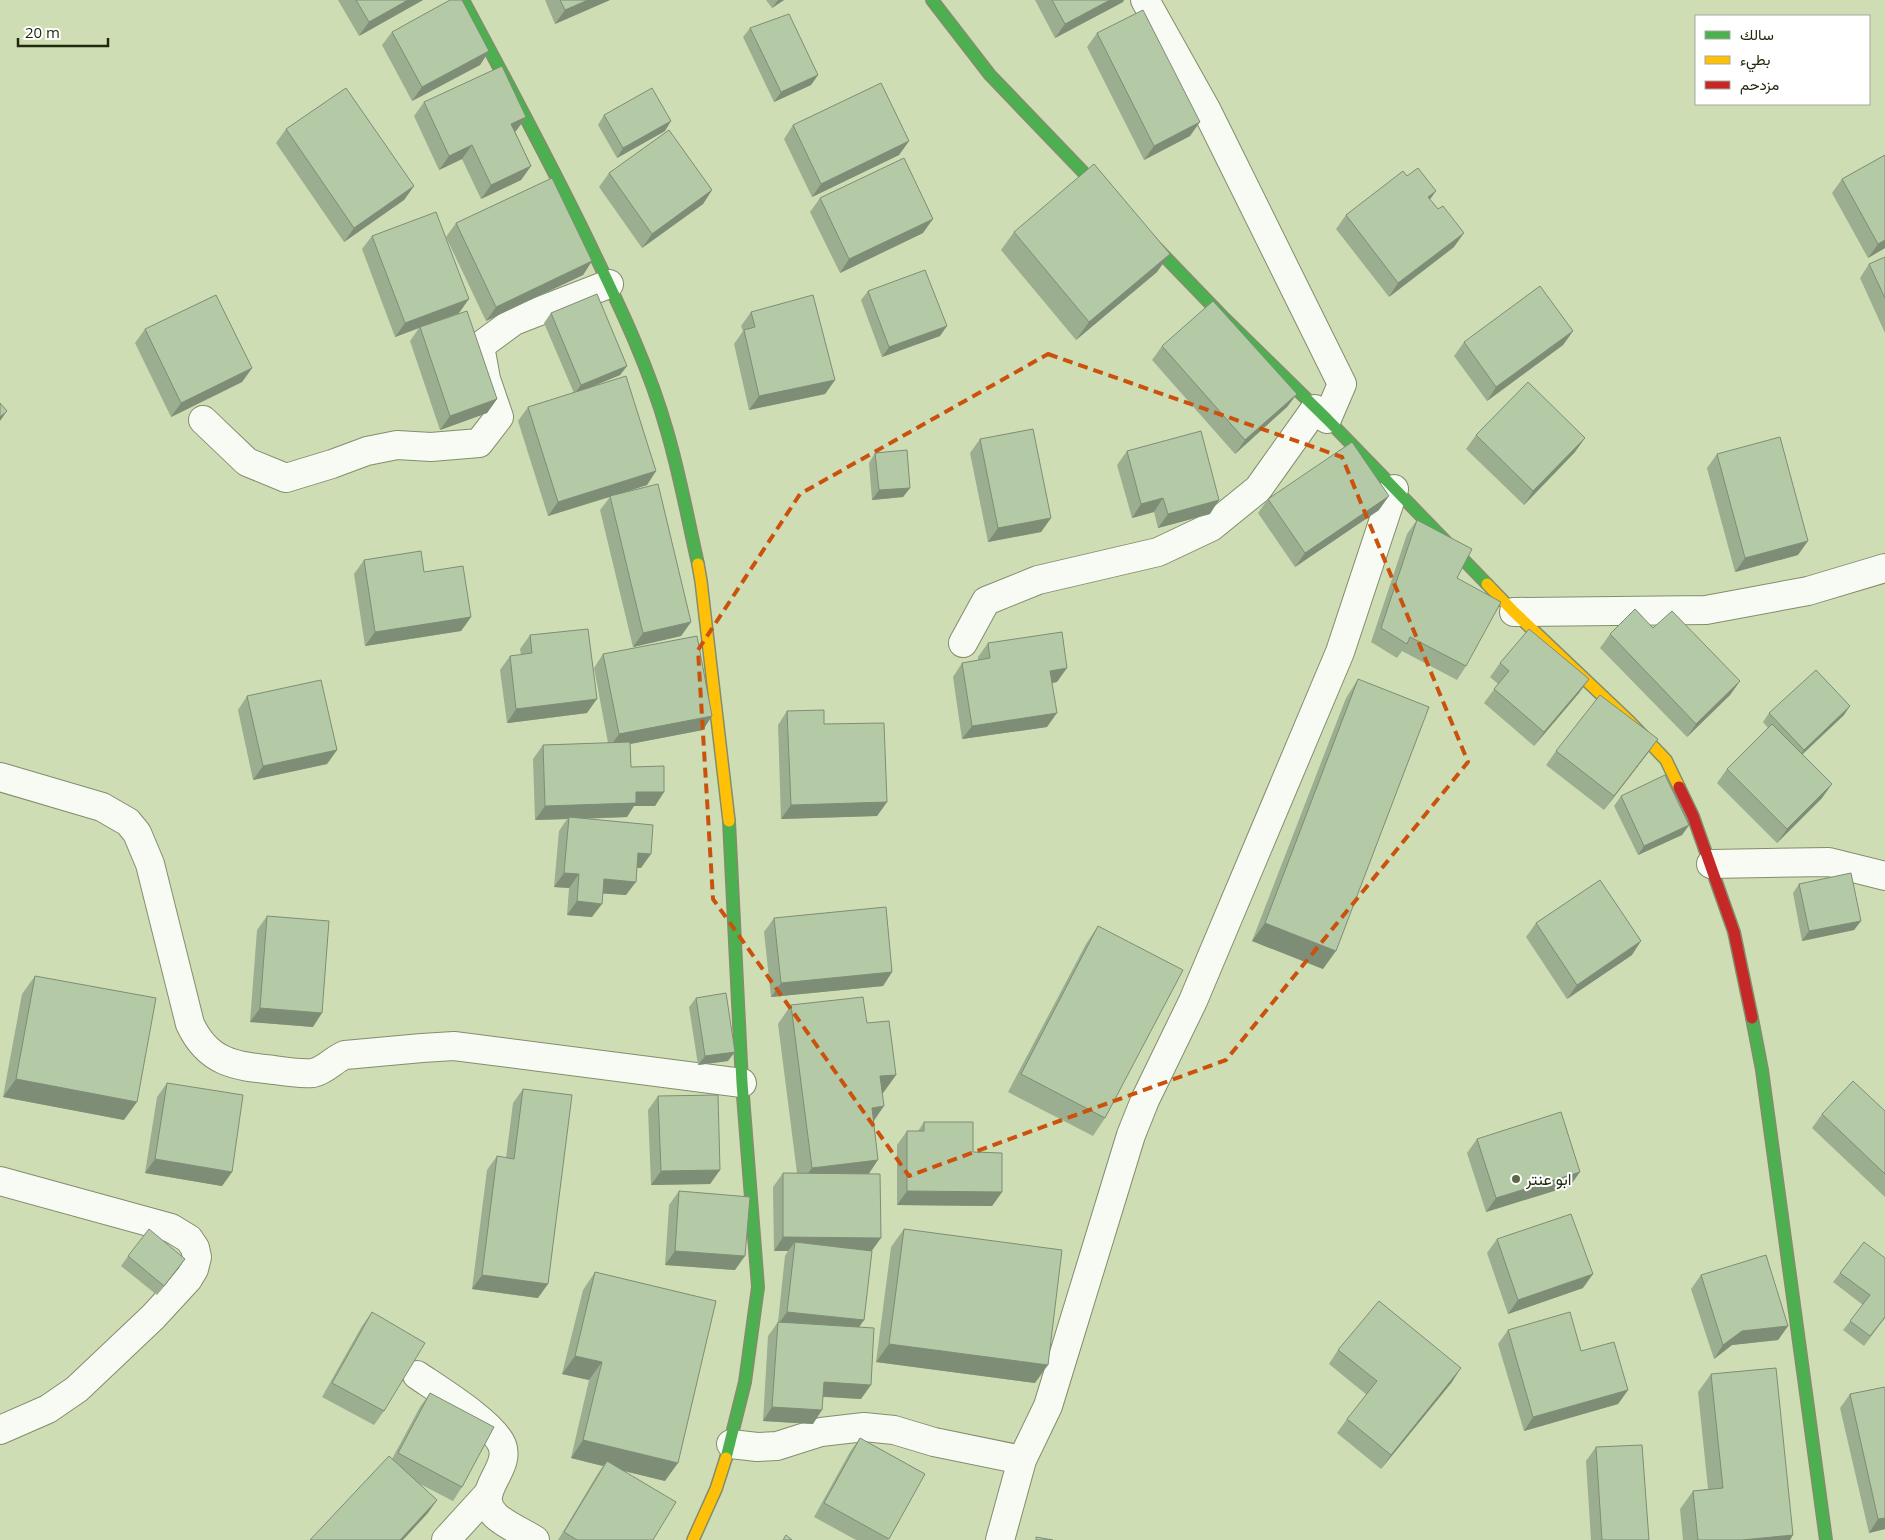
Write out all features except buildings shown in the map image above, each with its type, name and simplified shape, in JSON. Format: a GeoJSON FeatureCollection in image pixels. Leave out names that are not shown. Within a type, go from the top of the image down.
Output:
{"type":"FeatureCollection","features":[{"type":"Feature","properties":{"kind":"street"},"geometry":{"type":"LineString","coordinates":[[463,0],[552,168],[609,284],[651,385],[667,430],[680,480],[701,582],[729,825],[742,1083],[758,1287],[744,1382],[731,1444],[716,1489],[693,1540]]}},
{"type":"Feature","properties":{"kind":"street"},"geometry":{"type":"LineString","coordinates":[[932,0],[990,75],[1122,212]]}},
{"type":"Feature","properties":{"kind":"street"},"geometry":{"type":"LineString","coordinates":[[963,643],[986,601],[1038,580],[1158,552],[1211,527],[1258,489],[1321,414],[1342,384],[1206,108],[1144,0]]}},
{"type":"Feature","properties":{"kind":"street"},"geometry":{"type":"LineString","coordinates":[[1136,226],[1514,612],[1630,722],[1666,760],[1693,816],[1734,932],[1762,1070],[1826,1540]]}},
{"type":"Feature","properties":{"kind":"street"},"geometry":{"type":"LineString","coordinates":[[203,420],[247,462],[286,478],[367,451],[397,445],[431,447],[479,443],[500,418],[486,379],[480,346],[514,321],[609,284]]}},
{"type":"Feature","properties":{"kind":"street"},"geometry":{"type":"LineString","coordinates":[[1000,1540],[1022,1460],[1048,1406],[1131,1135],[1145,1100],[1193,1002],[1340,652],[1394,489]]}},
{"type":"Feature","properties":{"kind":"street"},"geometry":{"type":"LineString","coordinates":[[1514,612],[1706,610],[1808,591],[1885,568]]}},
{"type":"Feature","properties":{"kind":"street"},"geometry":{"type":"LineString","coordinates":[[0,777],[102,807],[128,822],[137,833],[150,864],[190,1024],[196,1038],[205,1048],[223,1060],[250,1068],[313,1073],[320,1071],[345,1055],[454,1046],[742,1083]]}},
{"type":"Feature","properties":{"kind":"street"},"geometry":{"type":"LineString","coordinates":[[1711,864],[1829,862],[1881,880]]}},
{"type":"Feature","properties":{"kind":"street"},"geometry":{"type":"LineString","coordinates":[[0,1181],[171,1228],[189,1239],[195,1248],[197,1257],[191,1274],[166,1305],[78,1390],[48,1409],[0,1430]]}},
{"type":"Feature","properties":{"kind":"street"},"geometry":{"type":"LineString","coordinates":[[418,1375],[483,1423],[499,1439],[504,1450],[503,1461],[488,1494],[446,1540]]}},
{"type":"Feature","properties":{"kind":"street"},"geometry":{"type":"LineString","coordinates":[[731,1444],[758,1447],[777,1446],[835,1429],[871,1427],[894,1430],[934,1442],[1022,1460]]}},
{"type":"Feature","properties":{"kind":"street"},"geometry":{"type":"LineString","coordinates":[[488,1494],[490,1507],[496,1515],[535,1540]]}},
{"type":"Feature","properties":{"kind":"highlighted area"},"geometry":{"type":"Polygon","coordinates":[[[1048,354],[1342,457],[1468,762],[1226,1060],[909,1176],[713,899],[698,650],[800,494],[1048,354]]]}},
{"type":"Feature","properties":{"kind":"traffic: fast"},"geometry":{"type":"LineString","coordinates":[[463,0],[563,189],[634,340],[652,385],[667,431],[698,564]]}},
{"type":"Feature","properties":{"kind":"traffic: fast"},"geometry":{"type":"LineString","coordinates":[[932,0],[990,75],[1110,200]]}},
{"type":"Feature","properties":{"kind":"traffic: fast"},"geometry":{"type":"LineString","coordinates":[[1142,233],[1225,319],[1327,419],[1487,584]]}},
{"type":"Feature","properties":{"kind":"traffic: fast"},"geometry":{"type":"LineString","coordinates":[[726,1458],[745,1382],[758,1287],[742,1083],[729,821]]}},
{"type":"Feature","properties":{"kind":"traffic: fast"},"geometry":{"type":"LineString","coordinates":[[1752,1018],[1762,1070],[1826,1540]]}},
{"type":"Feature","properties":{"kind":"traffic: slow"},"geometry":{"type":"LineString","coordinates":[[698,564],[729,821]]}},
{"type":"Feature","properties":{"kind":"traffic: slow"},"geometry":{"type":"LineString","coordinates":[[1487,584],[1630,722],[1666,760],[1679,787]]}},
{"type":"Feature","properties":{"kind":"traffic: slow"},"geometry":{"type":"LineString","coordinates":[[693,1540],[716,1489],[726,1458]]}},
{"type":"Feature","properties":{"kind":"traffic: jam"},"geometry":{"type":"LineString","coordinates":[[1679,787],[1693,816],[1734,932],[1752,1018]]}},
{"type":"Feature","properties":{"kind":"place","name":"ابو عنتر"},"geometry":{"type":"Point","coordinates":[1516,1179]}}]}
